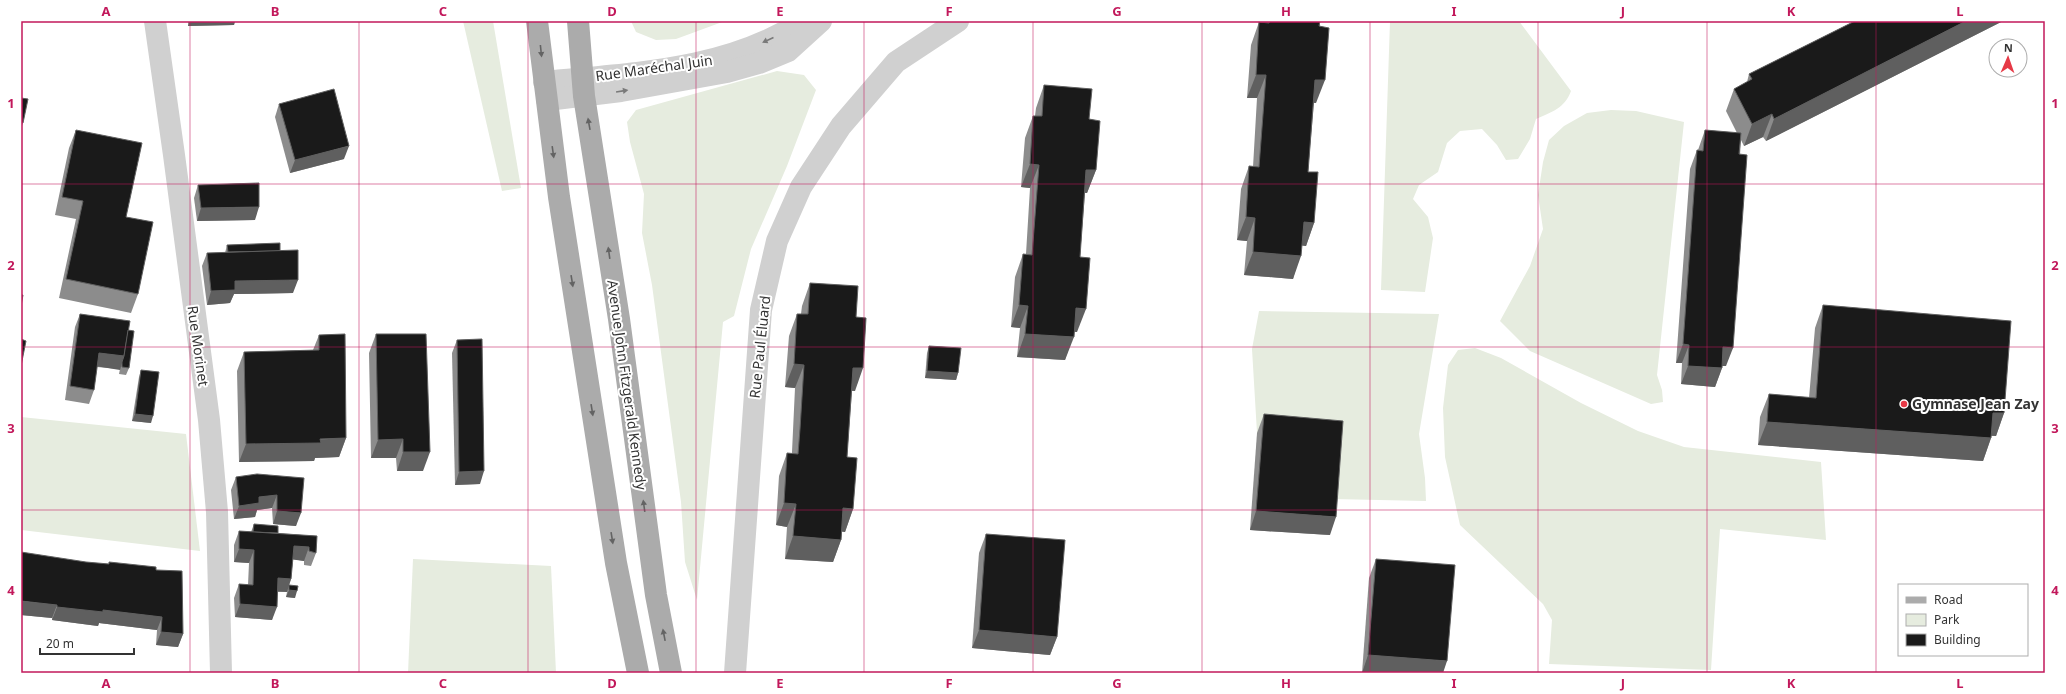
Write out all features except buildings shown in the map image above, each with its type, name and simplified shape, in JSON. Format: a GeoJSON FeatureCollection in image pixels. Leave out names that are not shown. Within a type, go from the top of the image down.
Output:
{"type":"FeatureCollection","features":[{"type":"Feature","properties":{"kind":"main road"},"geometry":{"type":"LineString","coordinates":[[538,21],[560,204],[616,563],[638,673]]}},
{"type":"Feature","properties":{"kind":"main road","name":"Avenue John Fitzgerald Kennedy"},"geometry":{"type":"LineString","coordinates":[[578,21],[583,87],[618,312],[656,595],[671,673]]}},
{"type":"Feature","properties":{"kind":"street","name":"Rue Morinet"},"geometry":{"type":"LineString","coordinates":[[155,21],[209,420],[217,512],[221,673]]}},
{"type":"Feature","properties":{"kind":"street","name":"Rue Maréchal Juin"},"geometry":{"type":"LineString","coordinates":[[583,87],[701,63],[740,52],[786,32],[802,21]]}},
{"type":"Feature","properties":{"kind":"street","name":"Rue Maréchal Juin"},"geometry":{"type":"LineString","coordinates":[[583,87],[728,72],[758,64],[788,51],[821,21]]}},
{"type":"Feature","properties":{"kind":"street","name":"Rue Paul Éluard"},"geometry":{"type":"LineString","coordinates":[[735,673],[761,310],[777,241],[801,187],[842,126],[896,62],[958,21]]}},
{"type":"Feature","properties":{"kind":"street"},"geometry":{"type":"LineString","coordinates":[[546,91],[583,87]]}},
{"type":"Feature","properties":{"kind":"green space"},"geometry":{"type":"Polygon","coordinates":[[[463,21],[493,21],[521,188],[502,191],[463,21]]]}},
{"type":"Feature","properties":{"kind":"green space"},"geometry":{"type":"Polygon","coordinates":[[[631,21],[725,21],[676,39],[656,40],[636,32],[631,21]]]}},
{"type":"Feature","properties":{"kind":"green space"},"geometry":{"type":"Polygon","coordinates":[[[1390,21],[1519,21],[1571,91],[1565,102],[1557,109],[1536,119],[1530,139],[1518,159],[1506,160],[1497,145],[1482,129],[1460,131],[1447,143],[1438,172],[1419,185],[1413,199],[1428,217],[1433,238],[1425,292],[1381,290],[1390,21]]]}},
{"type":"Feature","properties":{"kind":"green space"},"geometry":{"type":"Polygon","coordinates":[[[777,71],[804,75],[816,90],[787,166],[751,249],[734,316],[723,322],[697,600],[685,562],[681,502],[652,285],[642,233],[644,194],[630,142],[627,122],[636,110],[777,71]]]}},
{"type":"Feature","properties":{"kind":"green space"},"geometry":{"type":"Polygon","coordinates":[[[1611,110],[1636,111],[1684,122],[1657,375],[1662,390],[1663,402],[1651,404],[1530,351],[1500,321],[1530,266],[1543,229],[1538,195],[1543,162],[1549,140],[1564,126],[1587,113],[1611,110]]]}},
{"type":"Feature","properties":{"kind":"green space"},"geometry":{"type":"Polygon","coordinates":[[[1259,311],[1439,314],[1419,434],[1425,478],[1426,501],[1332,499],[1257,433],[1252,349],[1259,311]]]}},
{"type":"Feature","properties":{"kind":"green space"},"geometry":{"type":"Polygon","coordinates":[[[1475,348],[1501,358],[1581,403],[1638,431],[1684,447],[1821,462],[1826,540],[1720,529],[1711,670],[1549,664],[1552,620],[1543,604],[1460,525],[1445,457],[1443,408],[1448,365],[1458,350],[1475,348]]]}},
{"type":"Feature","properties":{"kind":"green space"},"geometry":{"type":"Polygon","coordinates":[[[21,417],[186,434],[200,551],[21,530],[21,417]]]}},
{"type":"Feature","properties":{"kind":"green space"},"geometry":{"type":"Polygon","coordinates":[[[413,559],[551,566],[556,673],[408,673],[413,559]]]}},
{"type":"Feature","properties":{"kind":"place","name":"Gymnase Jean Zay"},"geometry":{"type":"Point","coordinates":[1904,404]}}]}
